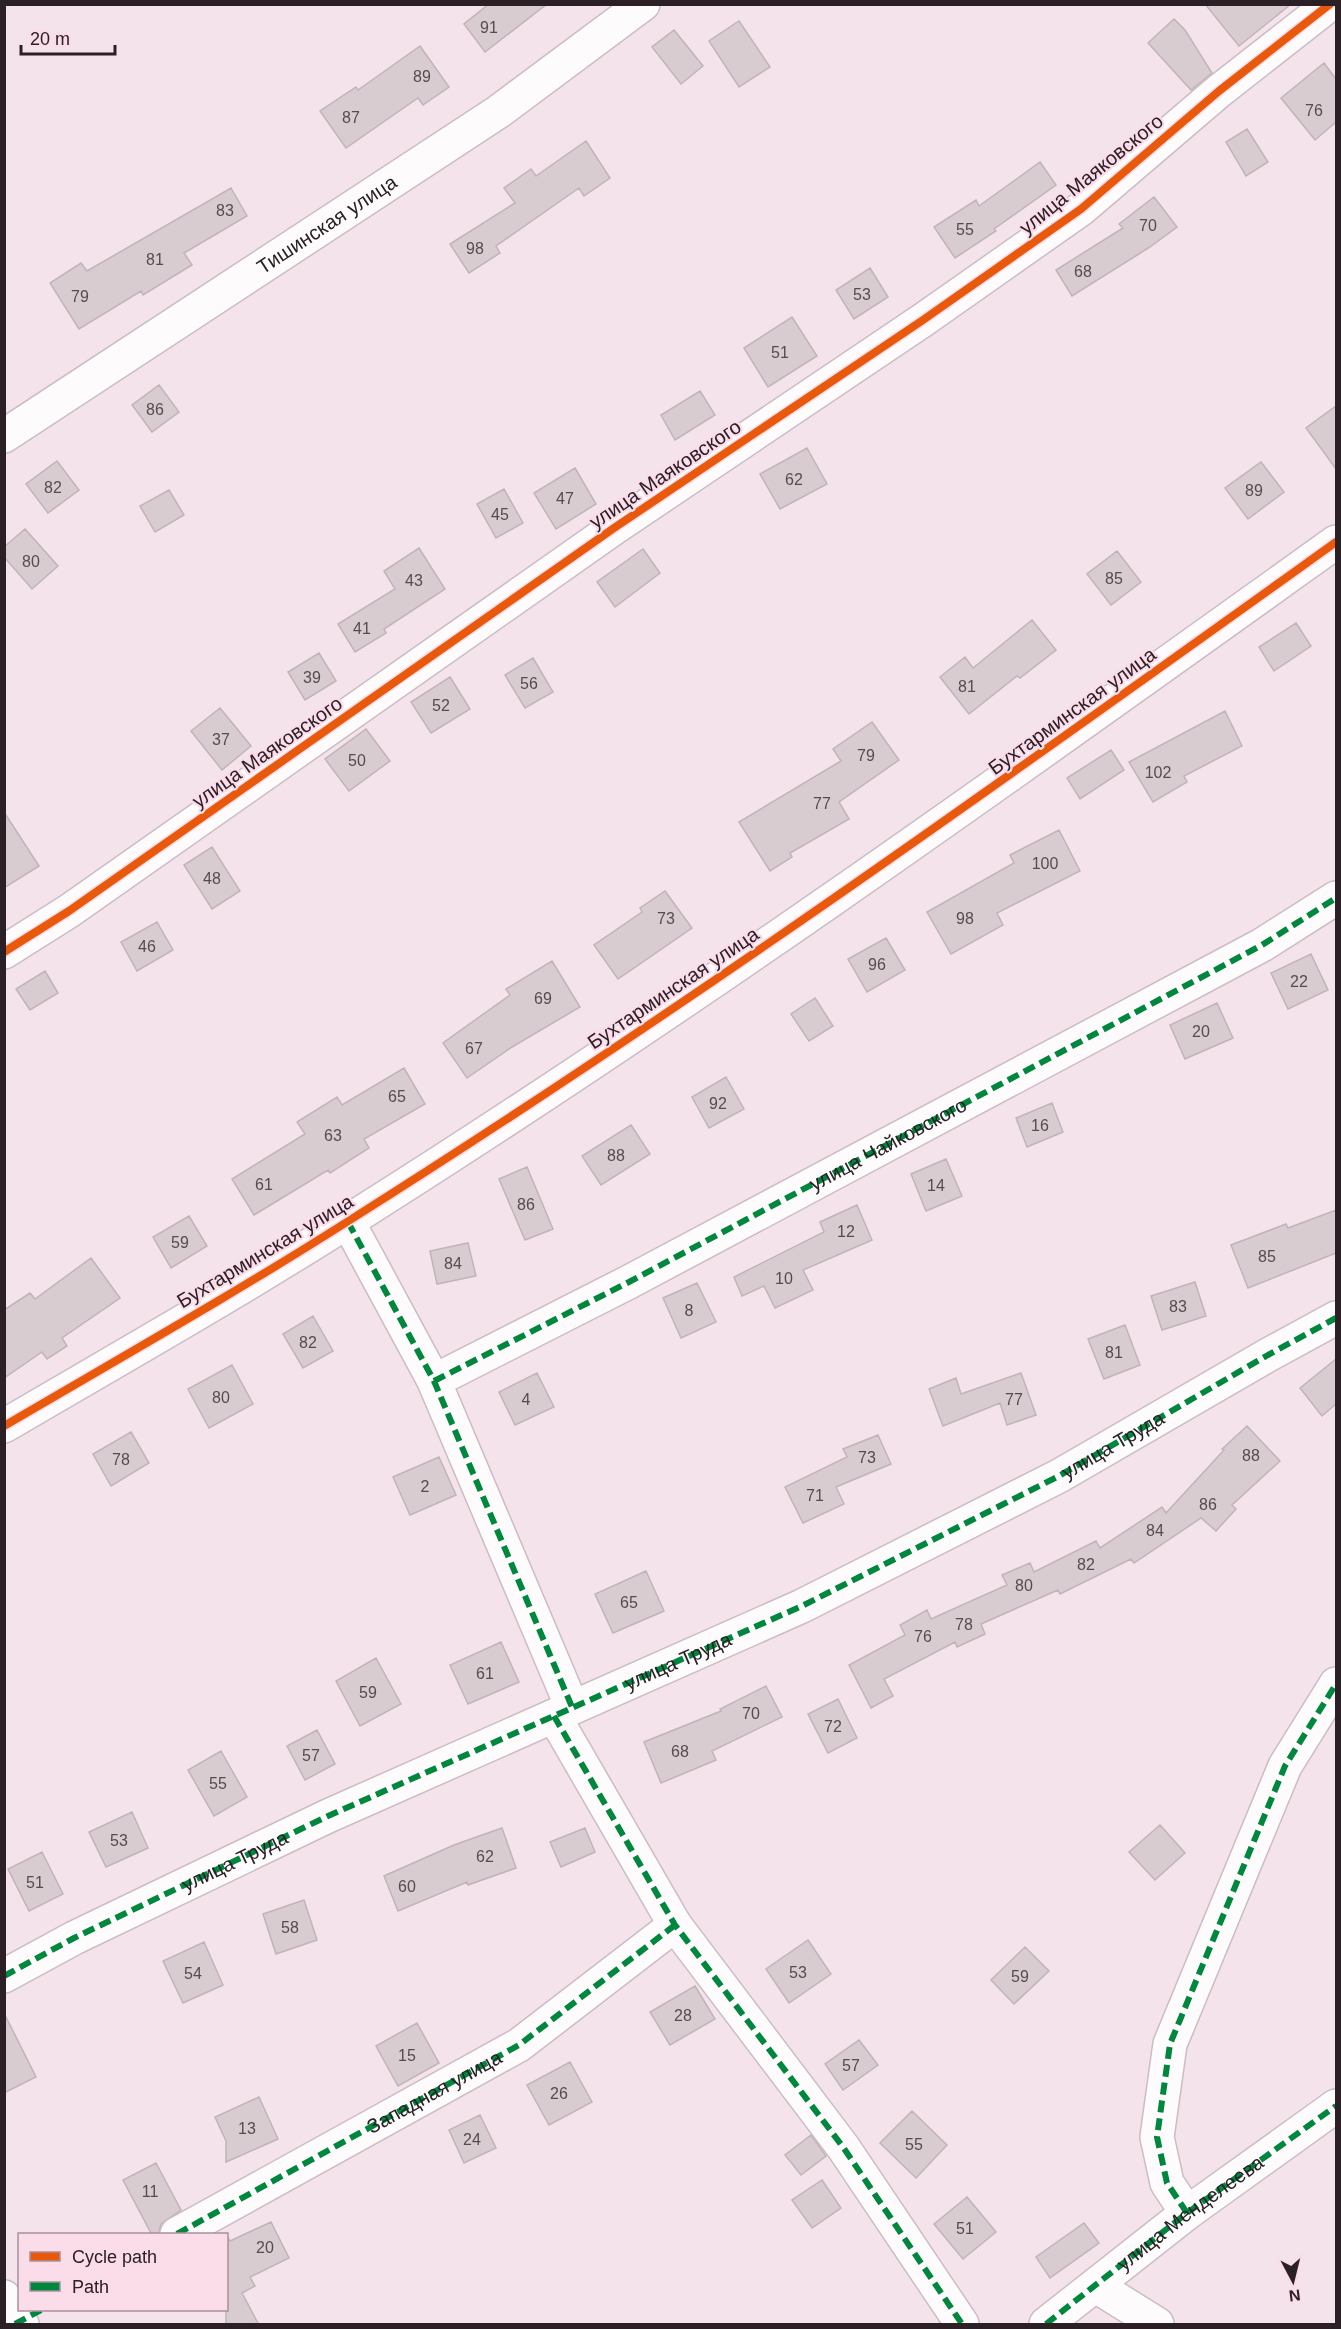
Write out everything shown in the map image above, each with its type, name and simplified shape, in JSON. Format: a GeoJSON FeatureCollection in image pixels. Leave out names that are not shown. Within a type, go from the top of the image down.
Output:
{"type":"FeatureCollection","features":[{"type":"Feature","properties":{"kind":"street","name":"Тишинская улица"},"geometry":{"type":"LineString","coordinates":[[4,436],[498,112],[643,4]]}},
{"type":"Feature","properties":{"kind":"street","name":"улица Маяковского"},"geometry":{"type":"LineString","coordinates":[[4,952],[69,911],[614,528],[923,320],[1081,209],[1219,91],[1330,4]]}},
{"type":"Feature","properties":{"kind":"street","name":"Бухтарминская улица"},"geometry":{"type":"LineString","coordinates":[[4,1426],[348,1222],[613,1049],[903,851],[1336,542]]}},
{"type":"Feature","properties":{"kind":"street","name":"улица Чайковского"},"geometry":{"type":"LineString","coordinates":[[434,1381],[629,1282],[1262,945],[1336,898]]}},
{"type":"Feature","properties":{"kind":"street"},"geometry":{"type":"LineString","coordinates":[[348,1222],[434,1381],[563,1712],[675,1924],[843,2147],[962,2325]]}},
{"type":"Feature","properties":{"kind":"street","name":"улица Труда"},"geometry":{"type":"LineString","coordinates":[[4,1976],[74,1938],[317,1821],[802,1605],[1059,1476],[1336,1318]]}},
{"type":"Feature","properties":{"kind":"street"},"geometry":{"type":"LineString","coordinates":[[1187,2214],[1167,2183],[1157,2137],[1170,2044],[1285,1766],[1336,1684]]}},
{"type":"Feature","properties":{"kind":"street","name":"Западная улица"},"geometry":{"type":"LineString","coordinates":[[181,2233],[519,2045],[675,1924]]}},
{"type":"Feature","properties":{"kind":"street","name":"улица Менделеева"},"geometry":{"type":"LineString","coordinates":[[1046,2325],[1187,2214],[1336,2106]]}},
{"type":"Feature","properties":{"kind":"street"},"geometry":{"type":"LineString","coordinates":[[1096,2286],[1157,2325]]}},
{"type":"Feature","properties":{"kind":"building"},"geometry":{"type":"Polygon","coordinates":[[[489,4],[547,4],[485,52],[464,24],[489,4]]]}},
{"type":"Feature","properties":{"kind":"building"},"geometry":{"type":"Polygon","coordinates":[[[1205,4],[1291,4],[1239,46],[1205,4]]]}},
{"type":"Feature","properties":{"kind":"building"},"geometry":{"type":"Polygon","coordinates":[[[1174,19],[1185,30],[1212,73],[1191,90],[1148,43],[1174,19]]]}},
{"type":"Feature","properties":{"kind":"building"},"geometry":{"type":"Polygon","coordinates":[[[739,21],[770,67],[739,87],[709,41],[739,21]]]}},
{"type":"Feature","properties":{"kind":"building"},"geometry":{"type":"Polygon","coordinates":[[[674,30],[703,66],[681,84],[652,47],[674,30]]]}},
{"type":"Feature","properties":{"kind":"building"},"geometry":{"type":"Polygon","coordinates":[[[420,46],[449,87],[423,105],[418,98],[346,148],[320,111],[356,87],[358,90],[420,46]]]}},
{"type":"Feature","properties":{"kind":"building"},"geometry":{"type":"Polygon","coordinates":[[[1324,63],[1336,79],[1336,122],[1315,140],[1281,98],[1324,63]]]}},
{"type":"Feature","properties":{"kind":"building"},"geometry":{"type":"Polygon","coordinates":[[[1247,129],[1268,162],[1246,176],[1226,142],[1247,129]]]}},
{"type":"Feature","properties":{"kind":"building"},"geometry":{"type":"Polygon","coordinates":[[[586,141],[610,178],[584,196],[579,188],[496,246],[500,253],[469,273],[450,244],[515,203],[504,188],[531,169],[536,176],[586,141]]]}},
{"type":"Feature","properties":{"kind":"building"},"geometry":{"type":"Polygon","coordinates":[[[1040,162],[1056,185],[994,229],[996,231],[955,258],[934,227],[976,200],[979,206],[1040,162]]]}},
{"type":"Feature","properties":{"kind":"building"},"geometry":{"type":"Polygon","coordinates":[[[231,188],[247,216],[184,253],[192,265],[143,295],[141,291],[79,329],[50,283],[81,263],[87,271],[231,188]]]}},
{"type":"Feature","properties":{"kind":"building"},"geometry":{"type":"Polygon","coordinates":[[[1154,197],[1177,227],[1150,247],[1072,296],[1056,270],[1123,228],[1119,224],[1154,197]]]}},
{"type":"Feature","properties":{"kind":"building"},"geometry":{"type":"Polygon","coordinates":[[[870,268],[888,297],[854,319],[836,290],[870,268]]]}},
{"type":"Feature","properties":{"kind":"building"},"geometry":{"type":"Polygon","coordinates":[[[792,317],[817,356],[768,387],[744,348],[792,317]]]}},
{"type":"Feature","properties":{"kind":"building"},"geometry":{"type":"Polygon","coordinates":[[[159,385],[179,412],[152,432],[132,405],[159,385]]]}},
{"type":"Feature","properties":{"kind":"building"},"geometry":{"type":"Polygon","coordinates":[[[700,391],[715,415],[675,440],[661,415],[700,391]]]}},
{"type":"Feature","properties":{"kind":"building"},"geometry":{"type":"Polygon","coordinates":[[[1336,406],[1336,469],[1306,428],[1336,406]]]}},
{"type":"Feature","properties":{"kind":"building"},"geometry":{"type":"Polygon","coordinates":[[[807,448],[827,484],[780,509],[760,474],[807,448]]]}},
{"type":"Feature","properties":{"kind":"building"},"geometry":{"type":"Polygon","coordinates":[[[57,461],[79,490],[48,513],[26,484],[57,461]]]}},
{"type":"Feature","properties":{"kind":"building"},"geometry":{"type":"Polygon","coordinates":[[[1261,462],[1284,492],[1248,519],[1225,488],[1261,462]]]}},
{"type":"Feature","properties":{"kind":"building"},"geometry":{"type":"Polygon","coordinates":[[[575,468],[596,504],[556,529],[534,493],[575,468]]]}},
{"type":"Feature","properties":{"kind":"building"},"geometry":{"type":"Polygon","coordinates":[[[504,489],[523,523],[496,538],[477,504],[504,489]]]}},
{"type":"Feature","properties":{"kind":"building"},"geometry":{"type":"Polygon","coordinates":[[[169,490],[184,515],[155,532],[140,506],[169,490]]]}},
{"type":"Feature","properties":{"kind":"building"},"geometry":{"type":"Polygon","coordinates":[[[25,529],[58,566],[32,589],[4,557],[4,547],[25,529]]]}},
{"type":"Feature","properties":{"kind":"building"},"geometry":{"type":"Polygon","coordinates":[[[419,548],[445,589],[384,629],[386,633],[355,652],[338,624],[395,589],[384,571],[419,548]]]}},
{"type":"Feature","properties":{"kind":"building"},"geometry":{"type":"Polygon","coordinates":[[[643,549],[660,573],[615,607],[597,582],[643,549]]]}},
{"type":"Feature","properties":{"kind":"building"},"geometry":{"type":"Polygon","coordinates":[[[1117,551],[1141,582],[1111,605],[1087,574],[1117,551]]]}},
{"type":"Feature","properties":{"kind":"building"},"geometry":{"type":"Polygon","coordinates":[[[1032,620],[1056,650],[1020,678],[1017,676],[969,714],[940,677],[965,657],[973,668],[1032,620]]]}},
{"type":"Feature","properties":{"kind":"building"},"geometry":{"type":"Polygon","coordinates":[[[1296,623],[1311,646],[1274,671],[1259,647],[1296,623]]]}},
{"type":"Feature","properties":{"kind":"building"},"geometry":{"type":"Polygon","coordinates":[[[319,653],[336,681],[305,700],[288,672],[319,653]]]}},
{"type":"Feature","properties":{"kind":"building"},"geometry":{"type":"Polygon","coordinates":[[[533,658],[553,692],[525,708],[505,675],[533,658]]]}},
{"type":"Feature","properties":{"kind":"building"},"geometry":{"type":"Polygon","coordinates":[[[450,677],[470,709],[431,733],[411,702],[450,677]]]}},
{"type":"Feature","properties":{"kind":"building"},"geometry":{"type":"Polygon","coordinates":[[[220,708],[251,746],[222,770],[191,731],[220,708]]]}},
{"type":"Feature","properties":{"kind":"building"},"geometry":{"type":"Polygon","coordinates":[[[1225,711],[1242,746],[1184,776],[1187,782],[1153,802],[1129,762],[1225,711]]]}},
{"type":"Feature","properties":{"kind":"building"},"geometry":{"type":"Polygon","coordinates":[[[872,722],[899,760],[839,802],[849,819],[790,853],[792,857],[770,871],[739,822],[841,761],[833,749],[872,722]]]}},
{"type":"Feature","properties":{"kind":"building"},"geometry":{"type":"Polygon","coordinates":[[[366,729],[390,761],[349,791],[325,759],[366,729]]]}},
{"type":"Feature","properties":{"kind":"building"},"geometry":{"type":"Polygon","coordinates":[[[1111,750],[1124,770],[1080,799],[1067,778],[1111,750]]]}},
{"type":"Feature","properties":{"kind":"building"},"geometry":{"type":"Polygon","coordinates":[[[4,812],[39,866],[4,888],[4,812]]]}},
{"type":"Feature","properties":{"kind":"building"},"geometry":{"type":"Polygon","coordinates":[[[1059,830],[1080,871],[997,913],[1003,925],[951,954],[927,912],[1014,863],[1010,855],[1059,830]]]}},
{"type":"Feature","properties":{"kind":"building"},"geometry":{"type":"Polygon","coordinates":[[[212,847],[240,891],[212,909],[184,865],[212,847]]]}},
{"type":"Feature","properties":{"kind":"building"},"geometry":{"type":"Polygon","coordinates":[[[665,891],[692,928],[618,979],[594,945],[642,912],[640,908],[665,891]]]}},
{"type":"Feature","properties":{"kind":"building"},"geometry":{"type":"Polygon","coordinates":[[[157,922],[173,950],[137,971],[121,942],[157,922]]]}},
{"type":"Feature","properties":{"kind":"building"},"geometry":{"type":"Polygon","coordinates":[[[886,938],[905,970],[867,992],[848,959],[886,938]]]}},
{"type":"Feature","properties":{"kind":"building"},"geometry":{"type":"Polygon","coordinates":[[[1311,954],[1328,990],[1288,1009],[1271,973],[1311,954]]]}},
{"type":"Feature","properties":{"kind":"building"},"geometry":{"type":"Polygon","coordinates":[[[552,961],[580,1007],[512,1047],[467,1078],[443,1043],[510,995],[506,989],[552,961]]]}},
{"type":"Feature","properties":{"kind":"building"},"geometry":{"type":"Polygon","coordinates":[[[45,971],[58,993],[30,1010],[16,989],[45,971]]]}},
{"type":"Feature","properties":{"kind":"building"},"geometry":{"type":"Polygon","coordinates":[[[815,998],[833,1026],[809,1041],[791,1014],[815,998]]]}},
{"type":"Feature","properties":{"kind":"building"},"geometry":{"type":"Polygon","coordinates":[[[1217,1003],[1233,1038],[1185,1059],[1170,1025],[1217,1003]]]}},
{"type":"Feature","properties":{"kind":"building"},"geometry":{"type":"Polygon","coordinates":[[[404,1068],[425,1104],[364,1139],[369,1148],[330,1173],[328,1170],[254,1215],[232,1179],[305,1134],[297,1122],[337,1097],[342,1105],[404,1068]]]}},
{"type":"Feature","properties":{"kind":"building"},"geometry":{"type":"Polygon","coordinates":[[[726,1077],[744,1109],[709,1128],[692,1097],[726,1077]]]}},
{"type":"Feature","properties":{"kind":"building"},"geometry":{"type":"Polygon","coordinates":[[[1052,1103],[1063,1132],[1027,1147],[1016,1118],[1052,1103]]]}},
{"type":"Feature","properties":{"kind":"building"},"geometry":{"type":"Polygon","coordinates":[[[631,1125],[650,1154],[601,1185],[582,1156],[631,1125]]]}},
{"type":"Feature","properties":{"kind":"building"},"geometry":{"type":"Polygon","coordinates":[[[946,1159],[962,1196],[926,1211],[911,1174],[946,1159]]]}},
{"type":"Feature","properties":{"kind":"building"},"geometry":{"type":"Polygon","coordinates":[[[527,1167],[553,1229],[525,1240],[499,1179],[527,1167]]]}},
{"type":"Feature","properties":{"kind":"building"},"geometry":{"type":"Polygon","coordinates":[[[857,1205],[872,1240],[803,1270],[813,1290],[775,1308],[764,1286],[742,1296],[734,1277],[824,1232],[820,1222],[857,1205]]]}},
{"type":"Feature","properties":{"kind":"building"},"geometry":{"type":"Polygon","coordinates":[[[1336,1210],[1336,1253],[1248,1288],[1231,1245],[1286,1224],[1288,1228],[1336,1210]]]}},
{"type":"Feature","properties":{"kind":"building"},"geometry":{"type":"Polygon","coordinates":[[[189,1216],[207,1246],[171,1268],[153,1237],[189,1216]]]}},
{"type":"Feature","properties":{"kind":"building"},"geometry":{"type":"Polygon","coordinates":[[[468,1243],[476,1276],[437,1284],[430,1251],[468,1243]]]}},
{"type":"Feature","properties":{"kind":"building"},"geometry":{"type":"Polygon","coordinates":[[[91,1258],[120,1298],[62,1338],[67,1346],[47,1359],[42,1352],[4,1378],[4,1310],[30,1293],[35,1299],[91,1258]]]}},
{"type":"Feature","properties":{"kind":"building"},"geometry":{"type":"Polygon","coordinates":[[[1195,1282],[1206,1316],[1162,1330],[1151,1296],[1195,1282]]]}},
{"type":"Feature","properties":{"kind":"building"},"geometry":{"type":"Polygon","coordinates":[[[697,1283],[716,1322],[681,1338],[663,1298],[697,1283]]]}},
{"type":"Feature","properties":{"kind":"building"},"geometry":{"type":"Polygon","coordinates":[[[313,1316],[333,1351],[303,1368],[283,1334],[313,1316]]]}},
{"type":"Feature","properties":{"kind":"building"},"geometry":{"type":"Polygon","coordinates":[[[1125,1325],[1140,1365],[1104,1379],[1088,1339],[1125,1325]]]}},
{"type":"Feature","properties":{"kind":"building"},"geometry":{"type":"Polygon","coordinates":[[[1336,1359],[1336,1404],[1322,1416],[1300,1388],[1336,1359]]]}},
{"type":"Feature","properties":{"kind":"building"},"geometry":{"type":"Polygon","coordinates":[[[232,1365],[253,1404],[209,1428],[188,1389],[232,1365]]]}},
{"type":"Feature","properties":{"kind":"building"},"geometry":{"type":"Polygon","coordinates":[[[537,1373],[554,1407],[515,1425],[499,1392],[537,1373]]]}},
{"type":"Feature","properties":{"kind":"building"},"geometry":{"type":"Polygon","coordinates":[[[1021,1373],[1036,1415],[1007,1425],[1000,1403],[943,1426],[929,1389],[956,1378],[961,1394],[1021,1373]]]}},
{"type":"Feature","properties":{"kind":"building"},"geometry":{"type":"Polygon","coordinates":[[[1247,1426],[1280,1461],[1232,1505],[1236,1509],[1216,1531],[1201,1518],[1134,1563],[1131,1559],[1060,1594],[1058,1590],[981,1624],[985,1634],[957,1647],[955,1642],[884,1679],[893,1696],[871,1708],[849,1665],[905,1635],[900,1625],[927,1610],[931,1619],[1007,1585],[1002,1575],[1030,1563],[1034,1572],[1096,1541],[1100,1548],[1162,1507],[1166,1513],[1224,1450],[1222,1449],[1247,1426]]]}},
{"type":"Feature","properties":{"kind":"building"},"geometry":{"type":"Polygon","coordinates":[[[131,1432],[149,1463],[111,1486],[93,1454],[131,1432]]]}},
{"type":"Feature","properties":{"kind":"building"},"geometry":{"type":"Polygon","coordinates":[[[878,1435],[891,1464],[836,1487],[844,1504],[803,1523],[785,1487],[847,1457],[843,1449],[878,1435]]]}},
{"type":"Feature","properties":{"kind":"building"},"geometry":{"type":"Polygon","coordinates":[[[439,1457],[456,1495],[410,1515],[393,1477],[439,1457]]]}},
{"type":"Feature","properties":{"kind":"building"},"geometry":{"type":"Polygon","coordinates":[[[646,1571],[664,1611],[613,1633],[595,1594],[646,1571]]]}},
{"type":"Feature","properties":{"kind":"building"},"geometry":{"type":"Polygon","coordinates":[[[501,1642],[519,1682],[468,1704],[450,1665],[501,1642]]]}},
{"type":"Feature","properties":{"kind":"building"},"geometry":{"type":"Polygon","coordinates":[[[376,1658],[401,1704],[360,1726],[336,1681],[376,1658]]]}},
{"type":"Feature","properties":{"kind":"building"},"geometry":{"type":"Polygon","coordinates":[[[766,1686],[782,1717],[712,1751],[716,1760],[661,1783],[644,1742],[721,1711],[720,1709],[766,1686]]]}},
{"type":"Feature","properties":{"kind":"building"},"geometry":{"type":"Polygon","coordinates":[[[838,1699],[857,1738],[828,1753],[808,1714],[838,1699]]]}},
{"type":"Feature","properties":{"kind":"building"},"geometry":{"type":"Polygon","coordinates":[[[317,1730],[335,1764],[305,1780],[287,1746],[317,1730]]]}},
{"type":"Feature","properties":{"kind":"building"},"geometry":{"type":"Polygon","coordinates":[[[221,1751],[247,1797],[214,1816],[188,1770],[221,1751]]]}},
{"type":"Feature","properties":{"kind":"building"},"geometry":{"type":"Polygon","coordinates":[[[132,1812],[148,1848],[106,1867],[89,1832],[132,1812]]]}},
{"type":"Feature","properties":{"kind":"building"},"geometry":{"type":"Polygon","coordinates":[[[1160,1825],[1185,1853],[1155,1880],[1129,1852],[1160,1825]]]}},
{"type":"Feature","properties":{"kind":"building"},"geometry":{"type":"Polygon","coordinates":[[[502,1828],[516,1868],[468,1885],[467,1882],[398,1911],[384,1876],[454,1845],[502,1828]]]}},
{"type":"Feature","properties":{"kind":"building"},"geometry":{"type":"Polygon","coordinates":[[[585,1828],[595,1852],[561,1867],[550,1842],[585,1828]]]}},
{"type":"Feature","properties":{"kind":"building"},"geometry":{"type":"Polygon","coordinates":[[[42,1852],[63,1894],[29,1911],[8,1869],[42,1852]]]}},
{"type":"Feature","properties":{"kind":"building"},"geometry":{"type":"Polygon","coordinates":[[[304,1900],[317,1940],[276,1954],[263,1914],[304,1900]]]}},
{"type":"Feature","properties":{"kind":"building"},"geometry":{"type":"Polygon","coordinates":[[[808,1940],[831,1974],[789,2003],[766,1969],[808,1940]]]}},
{"type":"Feature","properties":{"kind":"building"},"geometry":{"type":"Polygon","coordinates":[[[204,1942],[223,1985],[183,2003],[163,1961],[204,1942]]]}},
{"type":"Feature","properties":{"kind":"building"},"geometry":{"type":"Polygon","coordinates":[[[1025,1947],[1049,1971],[1014,2004],[991,1980],[1025,1947]]]}},
{"type":"Feature","properties":{"kind":"building"},"geometry":{"type":"Polygon","coordinates":[[[695,1986],[715,2019],[670,2045],[650,2012],[695,1986]]]}},
{"type":"Feature","properties":{"kind":"building"},"geometry":{"type":"Polygon","coordinates":[[[4,2013],[36,2077],[4,2093],[4,2013]]]}},
{"type":"Feature","properties":{"kind":"building"},"geometry":{"type":"Polygon","coordinates":[[[417,2023],[439,2063],[398,2086],[376,2046],[417,2023]]]}},
{"type":"Feature","properties":{"kind":"building"},"geometry":{"type":"Polygon","coordinates":[[[859,2040],[878,2065],[843,2090],[825,2064],[859,2040]]]}},
{"type":"Feature","properties":{"kind":"building"},"geometry":{"type":"Polygon","coordinates":[[[570,2062],[592,2102],[549,2125],[527,2085],[570,2062]]]}},
{"type":"Feature","properties":{"kind":"building"},"geometry":{"type":"Polygon","coordinates":[[[259,2097],[278,2139],[226,2162],[226,2141],[215,2117],[259,2097]]]}},
{"type":"Feature","properties":{"kind":"building"},"geometry":{"type":"Polygon","coordinates":[[[912,2111],[947,2145],[916,2178],[880,2143],[912,2111]]]}},
{"type":"Feature","properties":{"kind":"building"},"geometry":{"type":"Polygon","coordinates":[[[480,2115],[496,2148],[464,2163],[449,2130],[480,2115]]]}},
{"type":"Feature","properties":{"kind":"building"},"geometry":{"type":"Polygon","coordinates":[[[811,2135],[826,2156],[801,2175],[785,2155],[811,2135]]]}},
{"type":"Feature","properties":{"kind":"building"},"geometry":{"type":"Polygon","coordinates":[[[156,2163],[181,2210],[161,2224],[159,2233],[151,2233],[123,2180],[156,2163]]]}},
{"type":"Feature","properties":{"kind":"building"},"geometry":{"type":"Polygon","coordinates":[[[822,2180],[841,2208],[812,2228],[792,2200],[822,2180]]]}},
{"type":"Feature","properties":{"kind":"building"},"geometry":{"type":"Polygon","coordinates":[[[967,2197],[996,2232],[963,2259],[934,2224],[967,2197]]]}},
{"type":"Feature","properties":{"kind":"building"},"geometry":{"type":"Polygon","coordinates":[[[271,2222],[289,2258],[250,2277],[255,2286],[242,2293],[259,2325],[226,2325],[228,2238],[230,2241],[271,2222]]]}},
{"type":"Feature","properties":{"kind":"building"},"geometry":{"type":"Polygon","coordinates":[[[1084,2223],[1099,2243],[1050,2278],[1036,2257],[1084,2223]]]}},
{"type":"Feature","properties":{"kind":"marked path"},"geometry":{"type":"LineString","coordinates":[[434,1381],[629,1282],[1262,945],[1336,898]]}},
{"type":"Feature","properties":{"kind":"marked path"},"geometry":{"type":"LineString","coordinates":[[348,1222],[434,1381],[572,1707]]}},
{"type":"Feature","properties":{"kind":"marked path"},"geometry":{"type":"LineString","coordinates":[[4,1976],[74,1938],[328,1816],[802,1606],[1059,1476],[1336,1318]]}},
{"type":"Feature","properties":{"kind":"marked path"},"geometry":{"type":"LineString","coordinates":[[1187,2213],[1167,2183],[1157,2137],[1170,2044],[1285,1766],[1336,1684]]}},
{"type":"Feature","properties":{"kind":"marked path"},"geometry":{"type":"LineString","coordinates":[[554,1716],[675,1925],[843,2147],[962,2324]]}},
{"type":"Feature","properties":{"kind":"marked path"},"geometry":{"type":"LineString","coordinates":[[179,2233],[519,2045],[675,1925]]}},
{"type":"Feature","properties":{"kind":"marked path"},"geometry":{"type":"LineString","coordinates":[[1046,2324],[1187,2213],[1336,2106]]}},
{"type":"Feature","properties":{"kind":"marked path"},"geometry":{"type":"LineString","coordinates":[[15,2324],[39,2311]]}},
{"type":"Feature","properties":{"kind":"cycle path"},"geometry":{"type":"LineString","coordinates":[[4,952],[69,911],[614,528],[923,320],[1081,209],[1219,91],[1330,4]]}},
{"type":"Feature","properties":{"kind":"cycle path"},"geometry":{"type":"LineString","coordinates":[[4,1426],[307,1247],[601,1057],[971,802],[1336,542]]}}]}
